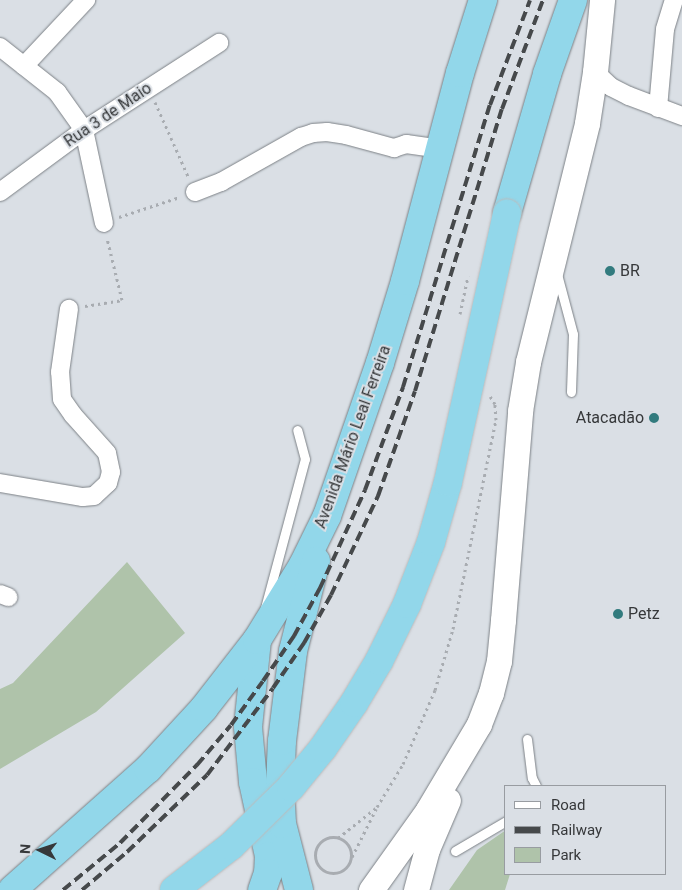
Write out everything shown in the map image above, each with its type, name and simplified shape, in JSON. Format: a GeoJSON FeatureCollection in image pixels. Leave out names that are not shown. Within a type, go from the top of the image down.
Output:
{"type":"FeatureCollection","features":[{"type":"Feature","properties":{"kind":"highway","name":"Avenida Mário Leal Ferreira"},"geometry":{"type":"LineString","coordinates":[[12,890],[148,769],[204,708],[257,640],[303,565],[327,516],[380,364],[405,281],[460,73],[483,0]]}},
{"type":"Feature","properties":{"kind":"highway"},"geometry":{"type":"LineString","coordinates":[[174,890],[231,846],[291,787],[323,748],[354,703],[379,661],[407,604],[433,533],[448,482],[507,213],[546,74],[573,0]]}},
{"type":"Feature","properties":{"kind":"highway"},"geometry":{"type":"LineString","coordinates":[[320,890],[304,879],[295,878],[282,824],[280,786],[286,696],[293,651],[327,516]]}},
{"type":"Feature","properties":{"kind":"highway"},"geometry":{"type":"LineString","coordinates":[[257,640],[248,726],[253,782],[269,856],[268,873],[262,890]]}},
{"type":"Feature","properties":{"kind":"main road"},"geometry":{"type":"LineString","coordinates":[[416,890],[427,849],[491,693],[499,661],[520,411],[528,362],[579,162],[595,72],[602,0]]}},
{"type":"Feature","properties":{"kind":"main road"},"geometry":{"type":"LineString","coordinates":[[371,890],[428,810],[479,724]]}},
{"type":"Feature","properties":{"kind":"street"},"geometry":{"type":"LineString","coordinates":[[24,66],[86,0]]}},
{"type":"Feature","properties":{"kind":"street"},"geometry":{"type":"LineString","coordinates":[[658,108],[665,29],[674,0]]}},
{"type":"Feature","properties":{"kind":"street","name":"Rua 3 de Maio"},"geometry":{"type":"LineString","coordinates":[[0,192],[84,130],[219,43]]}},
{"type":"Feature","properties":{"kind":"street"},"geometry":{"type":"LineString","coordinates":[[0,47],[57,92],[84,130],[104,223]]}},
{"type":"Feature","properties":{"kind":"street"},"geometry":{"type":"LineString","coordinates":[[595,72],[612,87],[658,108],[682,116]]}},
{"type":"Feature","properties":{"kind":"street"},"geometry":{"type":"LineString","coordinates":[[195,192],[221,182],[300,137],[313,133],[327,132],[346,135],[394,148],[406,144],[440,149]]}},
{"type":"Feature","properties":{"kind":"street"},"geometry":{"type":"LineString","coordinates":[[0,483],[84,497],[94,496],[108,483],[111,472],[107,454],[73,415],[62,399],[60,372],[69,309]]}},
{"type":"Feature","properties":{"kind":"lane"},"geometry":{"type":"LineString","coordinates":[[554,261],[573,334],[571,392]]}},
{"type":"Feature","properties":{"kind":"lane"},"geometry":{"type":"LineString","coordinates":[[257,640],[305,459],[297,430]]}},
{"type":"Feature","properties":{"kind":"lane"},"geometry":{"type":"LineString","coordinates":[[526,739],[532,778],[536,785]]}},
{"type":"Feature","properties":{"kind":"lane"},"geometry":{"type":"LineString","coordinates":[[455,851],[504,822]]}},
{"type":"Feature","properties":{"kind":"path"},"geometry":{"type":"LineString","coordinates":[[69,309],[122,300],[104,223],[195,192],[148,88]]}},
{"type":"Feature","properties":{"kind":"path"},"geometry":{"type":"LineString","coordinates":[[350,860],[350,849],[338,838],[326,838],[321,842],[316,852],[318,863],[326,871],[344,870],[350,860],[377,808]]}},
{"type":"Feature","properties":{"kind":"green space"},"geometry":{"type":"Polygon","coordinates":[[[127,562],[185,633],[96,712],[0,769],[0,689],[13,683],[127,562]]]}},
{"type":"Feature","properties":{"kind":"green space"},"geometry":{"type":"Polygon","coordinates":[[[504,831],[504,875],[510,875],[505,890],[449,890],[477,850],[504,831]]]}},
{"type":"Feature","properties":{"kind":"railway"},"geometry":{"type":"LineString","coordinates":[[63,890],[120,843],[197,765],[231,725],[263,681],[294,636],[320,588],[365,490],[403,387],[490,105],[530,0]]}},
{"type":"Feature","properties":{"kind":"railway"},"geometry":{"type":"LineString","coordinates":[[82,890],[127,852],[207,775],[273,688],[304,643],[331,595],[378,496],[415,391],[502,109],[543,0]]}},
{"type":"Feature","properties":{"kind":"place","name":"BR"},"geometry":{"type":"Point","coordinates":[610,271]}},
{"type":"Feature","properties":{"kind":"place","name":"Atacadão"},"geometry":{"type":"Point","coordinates":[654,418]}},
{"type":"Feature","properties":{"kind":"place","name":"Petz"},"geometry":{"type":"Point","coordinates":[618,614]}}]}
